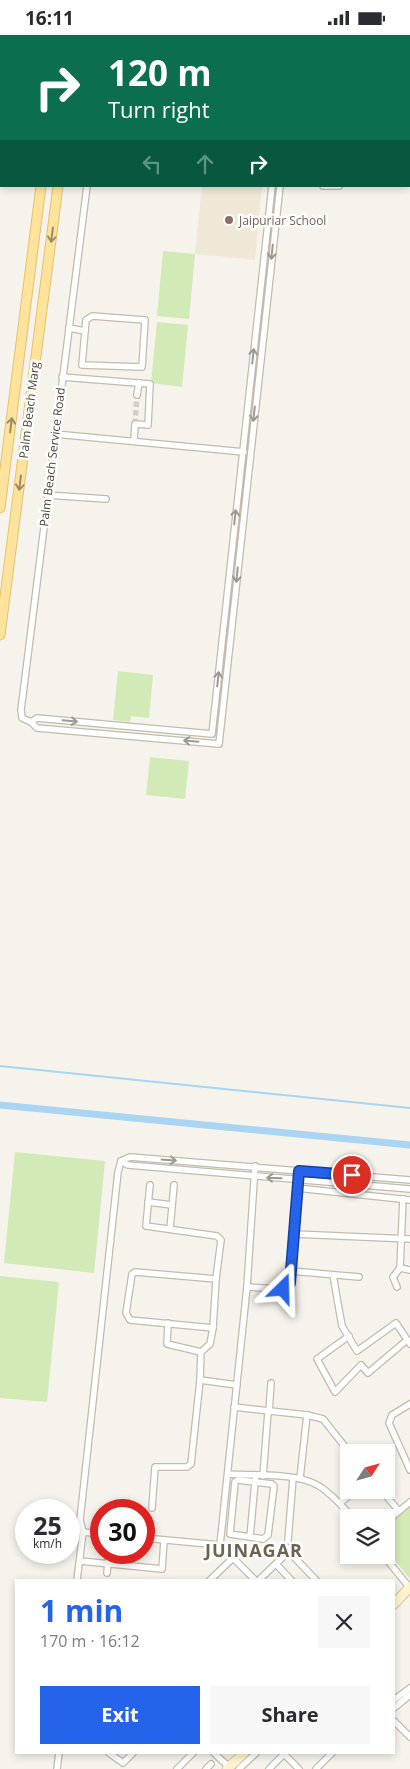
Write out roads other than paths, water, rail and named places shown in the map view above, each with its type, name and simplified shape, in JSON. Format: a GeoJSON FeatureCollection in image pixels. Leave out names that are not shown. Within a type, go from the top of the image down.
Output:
{"type":"FeatureCollection","features":[{"type":"Feature","properties":{"kind":"main road","name":"Palm Beach Marg"},"geometry":{"type":"LineString","coordinates":[[0,508],[41,187]]}},
{"type":"Feature","properties":{"kind":"main road","name":"Palm Beach Marg"},"geometry":{"type":"LineString","coordinates":[[0,635],[58,187]]}},
{"type":"Feature","properties":{"kind":"main road"},"geometry":{"type":"LineString","coordinates":[[395,1603],[410,1588]]}},
{"type":"Feature","properties":{"kind":"main road"},"geometry":{"type":"LineString","coordinates":[[228,1768],[243,1754]]}},
{"type":"Feature","properties":{"kind":"street","name":"Palm Beach Service Road"},"geometry":{"type":"LineString","coordinates":[[31,722],[22,718],[21,710],[86,187]]}},
{"type":"Feature","properties":{"kind":"street"},"geometry":{"type":"LineString","coordinates":[[219,744],[212,734],[272,187]]}},
{"type":"Feature","properties":{"kind":"street"},"geometry":{"type":"LineString","coordinates":[[219,744],[280,187]]}},
{"type":"Feature","properties":{"kind":"street"},"geometry":{"type":"LineString","coordinates":[[92,316],[145,320],[142,367],[82,365],[85,331],[86,320],[92,316]]}},
{"type":"Feature","properties":{"kind":"street"},"geometry":{"type":"LineString","coordinates":[[68,328],[85,331]]}},
{"type":"Feature","properties":{"kind":"street"},"geometry":{"type":"LineString","coordinates":[[62,377],[151,385],[148,425],[135,424],[134,441]]}},
{"type":"Feature","properties":{"kind":"street"},"geometry":{"type":"LineString","coordinates":[[137,395],[139,383]]}},
{"type":"Feature","properties":{"kind":"street"},"geometry":{"type":"LineString","coordinates":[[55,434],[250,453]]}},
{"type":"Feature","properties":{"kind":"street"},"geometry":{"type":"LineString","coordinates":[[47,495],[106,499]]}},
{"type":"Feature","properties":{"kind":"street"},"geometry":{"type":"LineString","coordinates":[[212,734],[37,718],[31,722],[37,728],[219,744]]}},
{"type":"Feature","properties":{"kind":"street"},"geometry":{"type":"LineString","coordinates":[[121,1161],[130,1157],[410,1181]]}},
{"type":"Feature","properties":{"kind":"street"},"geometry":{"type":"LineString","coordinates":[[121,1161],[128,1165],[410,1189]]}},
{"type":"Feature","properties":{"kind":"street"},"geometry":{"type":"LineString","coordinates":[[90,1562],[80,1561],[83,1532],[80,1520],[118,1172],[121,1161]]}},
{"type":"Feature","properties":{"kind":"street"},"geometry":{"type":"LineString","coordinates":[[220,1545],[237,1385],[255,1167]]}},
{"type":"Feature","properties":{"kind":"street"},"geometry":{"type":"LineString","coordinates":[[246,1287],[286,1288],[290,1283],[299,1171]]}},
{"type":"Feature","properties":{"kind":"street"},"geometry":{"type":"LineString","coordinates":[[150,1185],[146,1226],[220,1236],[221,1240],[210,1344],[201,1351],[167,1344],[168,1323]]}},
{"type":"Feature","properties":{"kind":"street"},"geometry":{"type":"LineString","coordinates":[[170,1229],[174,1185]]}},
{"type":"Feature","properties":{"kind":"street"},"geometry":{"type":"LineString","coordinates":[[297,1188],[407,1200],[400,1269],[393,1277],[397,1287]]}},
{"type":"Feature","properties":{"kind":"street"},"geometry":{"type":"LineString","coordinates":[[148,1202],[172,1205]]}},
{"type":"Feature","properties":{"kind":"street"},"geometry":{"type":"LineString","coordinates":[[294,1234],[410,1239]]}},
{"type":"Feature","properties":{"kind":"street"},"geometry":{"type":"LineString","coordinates":[[400,1269],[410,1270]]}},
{"type":"Feature","properties":{"kind":"street"},"geometry":{"type":"LineString","coordinates":[[291,1271],[359,1277]]}},
{"type":"Feature","properties":{"kind":"street"},"geometry":{"type":"LineString","coordinates":[[213,1329],[138,1321],[127,1317],[132,1274],[135,1272],[216,1279]]}},
{"type":"Feature","properties":{"kind":"street"},"geometry":{"type":"LineString","coordinates":[[332,1275],[342,1326],[348,1336],[357,1351],[396,1323],[409,1342],[368,1373],[361,1365],[335,1392],[317,1359],[348,1336]]}},
{"type":"Feature","properties":{"kind":"street"},"geometry":{"type":"LineString","coordinates":[[153,1499],[155,1467],[187,1467],[191,1464],[200,1380],[201,1351]]}},
{"type":"Feature","properties":{"kind":"street"},"geometry":{"type":"LineString","coordinates":[[200,1380],[237,1385]]}},
{"type":"Feature","properties":{"kind":"street"},"geometry":{"type":"LineString","coordinates":[[263,1476],[271,1383]]}},
{"type":"Feature","properties":{"kind":"street"},"geometry":{"type":"LineString","coordinates":[[410,1404],[392,1415],[389,1423],[410,1470]]}},
{"type":"Feature","properties":{"kind":"street"},"geometry":{"type":"LineString","coordinates":[[234,1407],[306,1415],[323,1419],[343,1444]]}},
{"type":"Feature","properties":{"kind":"street"},"geometry":{"type":"LineString","coordinates":[[288,1541],[306,1415]]}},
{"type":"Feature","properties":{"kind":"street"},"geometry":{"type":"LineString","coordinates":[[228,1474],[255,1479],[274,1486],[268,1535],[263,1539],[230,1534],[235,1483],[238,1479],[255,1479],[263,1476],[297,1478],[318,1485],[345,1509]]}},
{"type":"Feature","properties":{"kind":"street"},"geometry":{"type":"LineString","coordinates":[[250,1537],[255,1479]]}},
{"type":"Feature","properties":{"kind":"street"},"geometry":{"type":"LineString","coordinates":[[340,1503],[345,1499]]}},
{"type":"Feature","properties":{"kind":"street"},"geometry":{"type":"LineString","coordinates":[[389,1499],[399,1511]]}},
{"type":"Feature","properties":{"kind":"street"},"geometry":{"type":"LineString","coordinates":[[395,1514],[410,1502]]}},
{"type":"Feature","properties":{"kind":"street"},"geometry":{"type":"LineString","coordinates":[[83,1532],[90,1533]]}},
{"type":"Feature","properties":{"kind":"street"},"geometry":{"type":"LineString","coordinates":[[155,1540],[220,1545],[254,1579]]}},
{"type":"Feature","properties":{"kind":"street"},"geometry":{"type":"LineString","coordinates":[[117,1564],[162,1569],[164,1541]]}},
{"type":"Feature","properties":{"kind":"street"},"geometry":{"type":"LineString","coordinates":[[260,1579],[287,1553],[291,1554],[315,1579]]}},
{"type":"Feature","properties":{"kind":"street"},"geometry":{"type":"LineString","coordinates":[[211,1579],[233,1558]]}},
{"type":"Feature","properties":{"kind":"street"},"geometry":{"type":"LineString","coordinates":[[78,1579],[80,1564]]}},
{"type":"Feature","properties":{"kind":"street"},"geometry":{"type":"LineString","coordinates":[[107,1573],[108,1564]]}},
{"type":"Feature","properties":{"kind":"street"},"geometry":{"type":"LineString","coordinates":[[276,1564],[290,1579]]}},
{"type":"Feature","properties":{"kind":"street"},"geometry":{"type":"LineString","coordinates":[[390,1564],[410,1588]]}},
{"type":"Feature","properties":{"kind":"street"},"geometry":{"type":"LineString","coordinates":[[395,1699],[410,1688]]}},
{"type":"Feature","properties":{"kind":"street"},"geometry":{"type":"LineString","coordinates":[[395,1707],[410,1695]]}},
{"type":"Feature","properties":{"kind":"street"},"geometry":{"type":"LineString","coordinates":[[395,1722],[409,1734]]}},
{"type":"Feature","properties":{"kind":"street"},"geometry":{"type":"LineString","coordinates":[[57,1769],[59,1754]]}},
{"type":"Feature","properties":{"kind":"street"},"geometry":{"type":"LineString","coordinates":[[110,1754],[123,1763],[132,1754]]}},
{"type":"Feature","properties":{"kind":"street"},"geometry":{"type":"LineString","coordinates":[[177,1769],[192,1754]]}},
{"type":"Feature","properties":{"kind":"street"},"geometry":{"type":"LineString","coordinates":[[215,1754],[228,1768]]}},
{"type":"Feature","properties":{"kind":"street"},"geometry":{"type":"LineString","coordinates":[[239,1769],[255,1754]]}},
{"type":"Feature","properties":{"kind":"street"},"geometry":{"type":"LineString","coordinates":[[269,1769],[283,1754]]}},
{"type":"Feature","properties":{"kind":"street"},"geometry":{"type":"LineString","coordinates":[[285,1754],[299,1769]]}},
{"type":"Feature","properties":{"kind":"street"},"geometry":{"type":"LineString","coordinates":[[316,1769],[331,1754]]}},
{"type":"Feature","properties":{"kind":"street"},"geometry":{"type":"LineString","coordinates":[[206,1769],[211,1764]]}},
{"type":"Feature","properties":{"kind":"waterway"},"geometry":{"type":"LineString","coordinates":[[0,1066],[410,1108]]}},
{"type":"Feature","properties":{"kind":"waterway"},"geometry":{"type":"LineString","coordinates":[[0,1105],[410,1145]]}},
{"type":"Feature","properties":{"kind":"tunnel"},"geometry":{"type":"LineString","coordinates":[[135,424],[137,395]]}},
{"type":"Feature","properties":{"kind":"place","name":"Jaipuriar School"},"geometry":{"type":"Point","coordinates":[229,220]}},
{"type":"Feature","properties":{"kind":"district","name":"JUINAGAR"},"geometry":{"type":"Point","coordinates":[254,1550]}}]}
